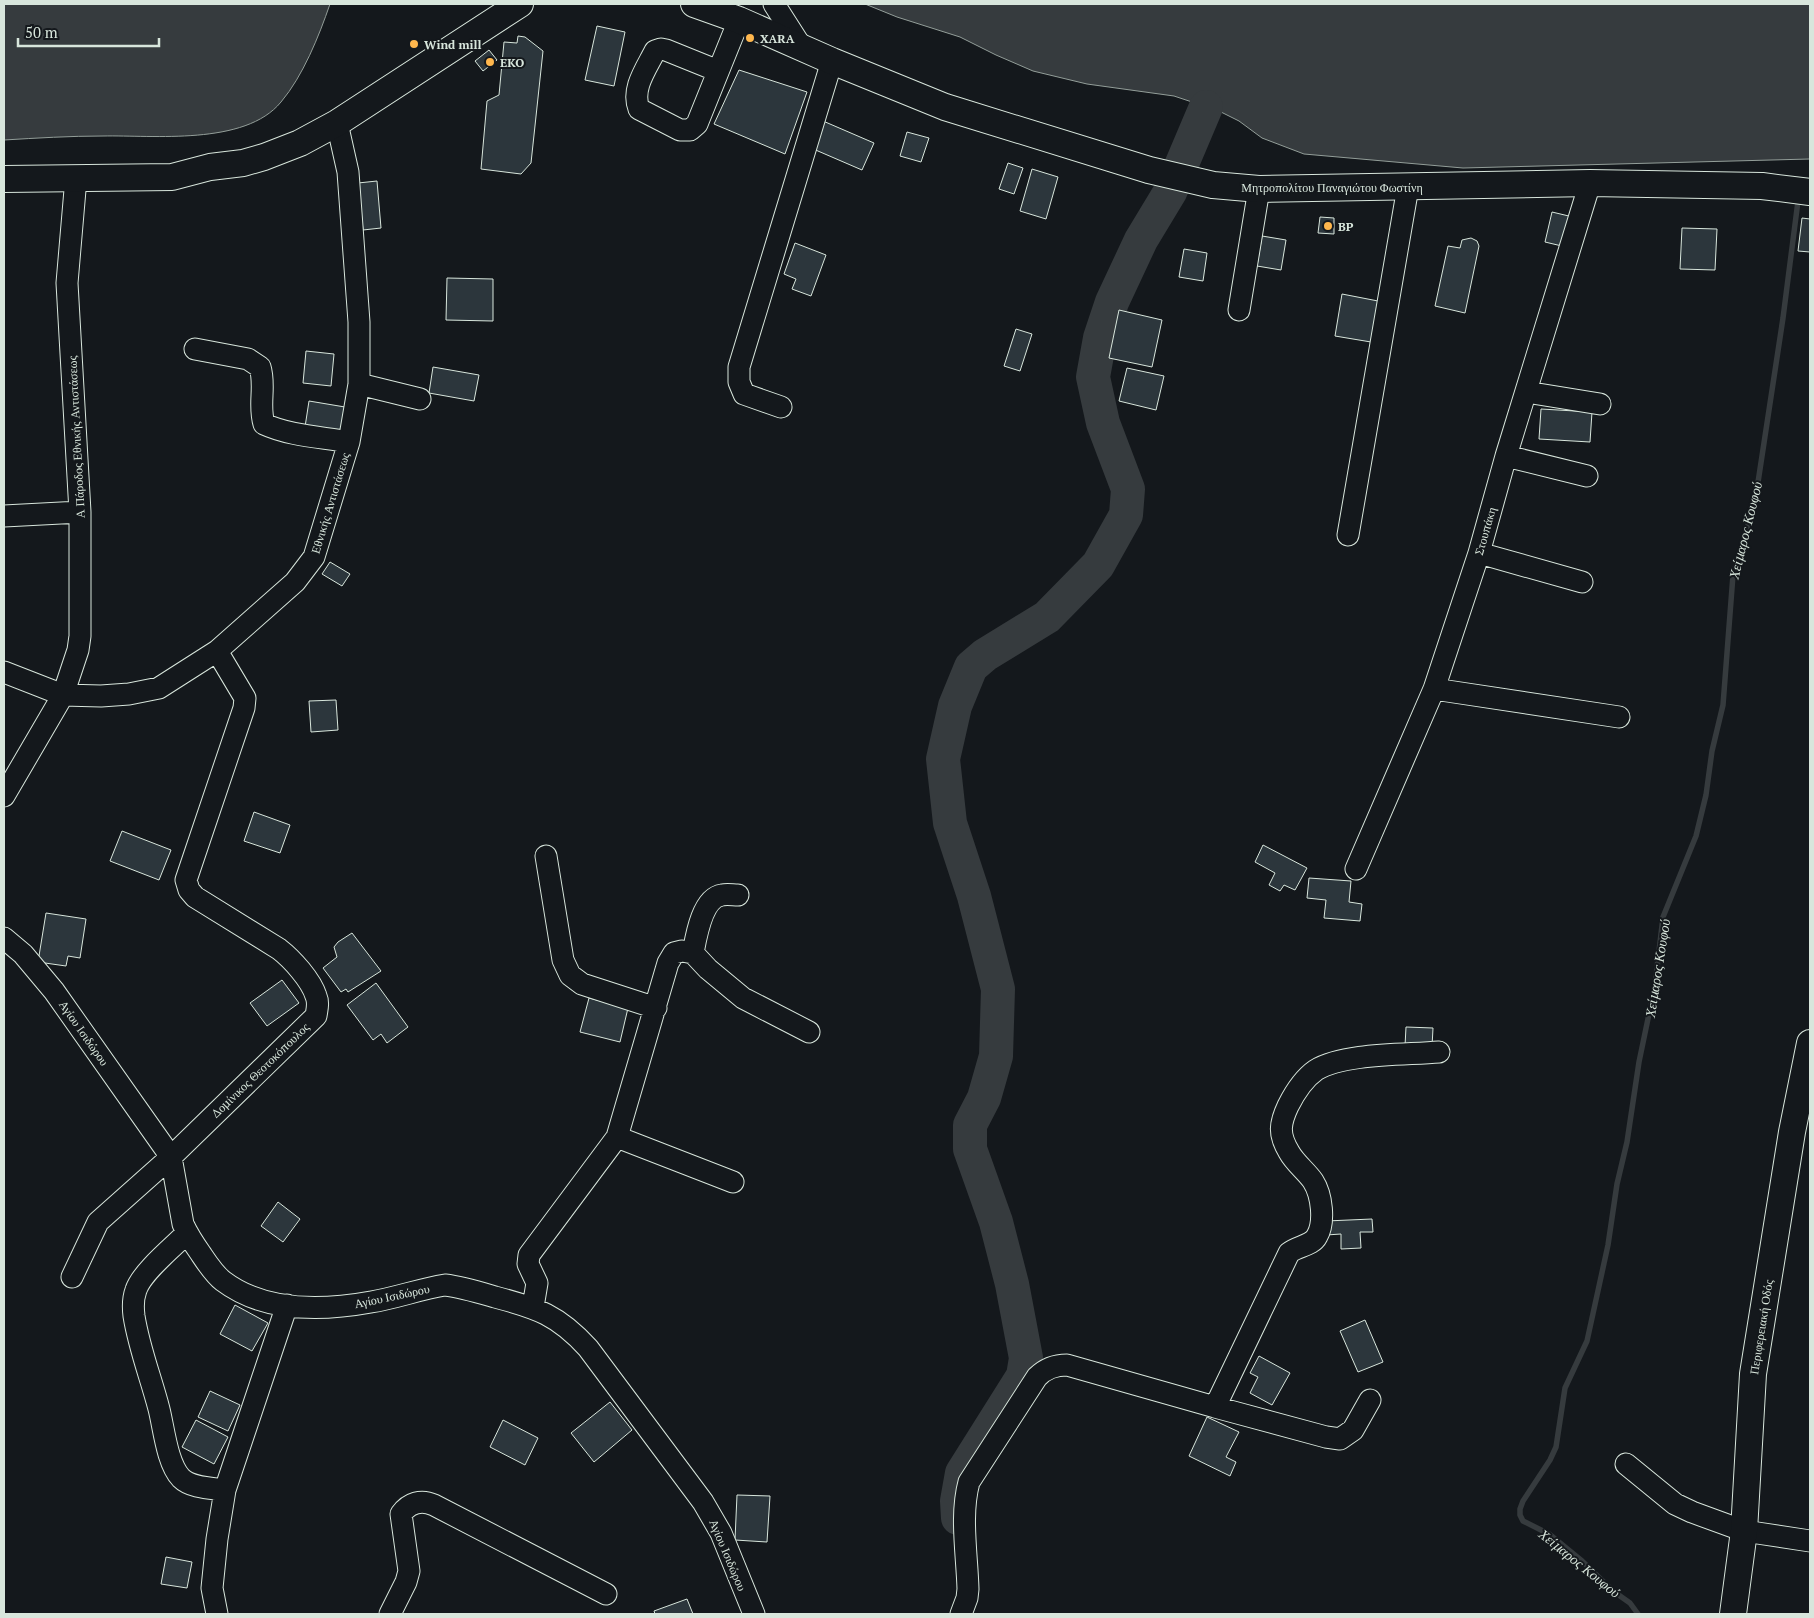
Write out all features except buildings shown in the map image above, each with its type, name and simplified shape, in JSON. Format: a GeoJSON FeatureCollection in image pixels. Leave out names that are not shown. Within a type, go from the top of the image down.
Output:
{"type":"FeatureCollection","features":[{"type":"Feature","properties":{"kind":"main road"},"geometry":{"type":"LineString","coordinates":[[4,179],[172,176],[210,167],[243,163],[280,152],[337,123],[520,4]]}},
{"type":"Feature","properties":{"kind":"main road","name":"Μητροπολίτου Παναγιώτου Φωστίνη"},"geometry":{"type":"LineString","coordinates":[[694,4],[739,20],[832,61],[945,107],[1149,170],[1221,186],[1260,189],[1590,183],[1762,186],[1810,192]]}},
{"type":"Feature","properties":{"kind":"main road"},"geometry":{"type":"LineString","coordinates":[[4,164],[172,162],[210,167]]}},
{"type":"Feature","properties":{"kind":"main road","name":"Μητροπολίτου Παναγιώτου Φωστίνη"},"geometry":{"type":"LineString","coordinates":[[1762,186],[1796,178],[1810,177]]}},
{"type":"Feature","properties":{"kind":"main road","name":"Περιφερειακή Οδός"},"geometry":{"type":"LineString","coordinates":[[1733,1614],[1744,1530],[1753,1374],[1801,1131],[1810,1043]]}},
{"type":"Feature","properties":{"kind":"street"},"geometry":{"type":"LineString","coordinates":[[774,4],[802,48]]}},
{"type":"Feature","properties":{"kind":"street"},"geometry":{"type":"LineString","coordinates":[[718,71],[739,20]]}},
{"type":"Feature","properties":{"kind":"street"},"geometry":{"type":"LineString","coordinates":[[780,407],[744,394],[739,382],[739,367],[832,61]]}},
{"type":"Feature","properties":{"kind":"street","name":"Εθνικής Αντιστάσεως"},"geometry":{"type":"LineString","coordinates":[[4,672],[63,694],[101,696],[129,694],[159,688],[217,651],[295,582],[314,557],[349,442],[358,384],[359,322],[348,172],[337,123]]}},
{"type":"Feature","properties":{"kind":"street","name":"Α Πάροδος Εθνικής Αντιστάσεως"},"geometry":{"type":"LineString","coordinates":[[63,694],[78,650],[80,636],[80,512],[67,283],[76,178]]}},
{"type":"Feature","properties":{"kind":"street","name":"Στουπάκη"},"geometry":{"type":"LineString","coordinates":[[1356,869],[1434,689],[1479,553],[1506,456],[1590,183]]}},
{"type":"Feature","properties":{"kind":"street"},"geometry":{"type":"LineString","coordinates":[[1348,535],[1408,187]]}},
{"type":"Feature","properties":{"kind":"street"},"geometry":{"type":"LineString","coordinates":[[1239,310],[1260,189]]}},
{"type":"Feature","properties":{"kind":"street"},"geometry":{"type":"LineString","coordinates":[[195,348],[248,360],[260,367],[263,375],[261,414],[264,424],[272,428],[349,442]]}},
{"type":"Feature","properties":{"kind":"street"},"geometry":{"type":"LineString","coordinates":[[358,384],[420,399]]}},
{"type":"Feature","properties":{"kind":"street"},"geometry":{"type":"LineString","coordinates":[[1526,392],[1600,404]]}},
{"type":"Feature","properties":{"kind":"street"},"geometry":{"type":"LineString","coordinates":[[1506,456],[1587,476]]}},
{"type":"Feature","properties":{"kind":"street"},"geometry":{"type":"LineString","coordinates":[[4,516],[80,512]]}},
{"type":"Feature","properties":{"kind":"street"},"geometry":{"type":"LineString","coordinates":[[1479,553],[1582,582]]}},
{"type":"Feature","properties":{"kind":"street","name":"Δομίνικος Θεοτοκόπουλος"},"geometry":{"type":"LineString","coordinates":[[72,1278],[98,1222],[172,1157],[316,1016],[318,1007],[316,996],[290,958],[279,949],[195,897],[189,890],[186,880],[244,708],[245,698],[217,651]]}},
{"type":"Feature","properties":{"kind":"street"},"geometry":{"type":"LineString","coordinates":[[1434,689],[1619,716]]}},
{"type":"Feature","properties":{"kind":"street"},"geometry":{"type":"LineString","coordinates":[[4,796],[63,694]]}},
{"type":"Feature","properties":{"kind":"street"},"geometry":{"type":"LineString","coordinates":[[546,856],[563,960],[570,975],[582,984],[656,1008]]}},
{"type":"Feature","properties":{"kind":"street"},"geometry":{"type":"LineString","coordinates":[[692,953],[697,930],[709,903],[720,895],[738,895]]}},
{"type":"Feature","properties":{"kind":"street","name":"Αγίου Ισιδώρου"},"geometry":{"type":"LineString","coordinates":[[4,938],[23,954],[54,991],[172,1157],[183,1224],[209,1265],[222,1280],[257,1298],[287,1306],[313,1308],[372,1302],[445,1285],[460,1287],[533,1307],[561,1322],[580,1340],[703,1502],[720,1533],[754,1614]]}},
{"type":"Feature","properties":{"kind":"street"},"geometry":{"type":"LineString","coordinates":[[533,1307],[537,1283],[528,1264],[529,1255],[617,1137],[668,963],[674,953],[682,951],[692,953],[708,969],[744,998],[809,1032]]}},
{"type":"Feature","properties":{"kind":"street"},"geometry":{"type":"LineString","coordinates":[[1215,1407],[1289,1253],[1295,1248],[1309,1244],[1316,1238],[1321,1228],[1320,1200],[1314,1183],[1289,1152],[1283,1137],[1281,1121],[1292,1098],[1304,1080],[1326,1065],[1342,1060],[1368,1057],[1439,1052]]}},
{"type":"Feature","properties":{"kind":"street"},"geometry":{"type":"LineString","coordinates":[[617,1137],[733,1182]]}},
{"type":"Feature","properties":{"kind":"street"},"geometry":{"type":"LineString","coordinates":[[187,1233],[142,1278],[136,1290],[133,1306],[134,1315],[138,1338],[159,1408],[173,1466],[185,1482],[200,1487],[225,1490]]}},
{"type":"Feature","properties":{"kind":"street"},"geometry":{"type":"LineString","coordinates":[[217,1614],[212,1588],[225,1490],[287,1306]]}},
{"type":"Feature","properties":{"kind":"street"},"geometry":{"type":"LineString","coordinates":[[961,1614],[967,1598],[968,1588],[966,1494],[969,1482],[1031,1386],[1043,1371],[1051,1367],[1067,1365],[1215,1407],[1326,1437],[1340,1439],[1353,1430],[1370,1400]]}},
{"type":"Feature","properties":{"kind":"street"},"geometry":{"type":"LineString","coordinates":[[1626,1464],[1675,1504],[1692,1512],[1744,1530],[1810,1541]]}},
{"type":"Feature","properties":{"kind":"street"},"geometry":{"type":"LineString","coordinates":[[390,1614],[406,1582],[409,1571],[402,1514],[405,1508],[422,1502],[434,1505],[606,1594]]}},
{"type":"Feature","properties":{"kind":"shaded area"},"geometry":{"type":"Polygon","coordinates":[[[4,4],[330,4],[310,55],[289,92],[265,116],[245,126],[222,132],[197,135],[78,136],[4,140],[4,4]]]}},
{"type":"Feature","properties":{"kind":"shaded area"},"geometry":{"type":"Polygon","coordinates":[[[865,4],[1810,4],[1810,159],[1463,168],[1304,154],[1262,138],[1239,121],[1219,111],[1174,96],[1087,84],[1033,71],[960,37],[897,17],[865,4]]]}},
{"type":"Feature","properties":{"kind":"waterway"},"geometry":{"type":"LineString","coordinates":[[958,1518],[957,1501],[962,1473],[1023,1376],[1026,1358],[1012,1284],[996,1222],[970,1149],[970,1125],[984,1098],[996,1056],[998,989],[974,896],[950,823],[943,759],[955,706],[971,667],[985,655],[1047,617],[1098,565],[1126,515],[1128,489],[1103,423],[1093,377],[1100,338],[1112,302],[1141,240],[1170,192],[1206,107]]}},
{"type":"Feature","properties":{"kind":"waterway","name":"Χείμαρος Κουφού"},"geometry":{"type":"LineString","coordinates":[[1638,1614],[1630,1603],[1613,1591],[1582,1561],[1549,1534],[1523,1521],[1520,1509],[1556,1447],[1565,1388],[1587,1341],[1608,1245],[1617,1184],[1627,1142],[1639,1062],[1655,985],[1663,917],[1696,836],[1706,795],[1712,751],[1723,705],[1733,575],[1755,502],[1783,318],[1798,201]]}},
{"type":"Feature","properties":{"kind":"place","name":"XARA"},"geometry":{"type":"Point","coordinates":[750,38]}},
{"type":"Feature","properties":{"kind":"place","name":"Wind mill"},"geometry":{"type":"Point","coordinates":[414,44]}},
{"type":"Feature","properties":{"kind":"place","name":"EKO"},"geometry":{"type":"Point","coordinates":[490,62]}},
{"type":"Feature","properties":{"kind":"place","name":"BP"},"geometry":{"type":"Point","coordinates":[1328,226]}}]}
